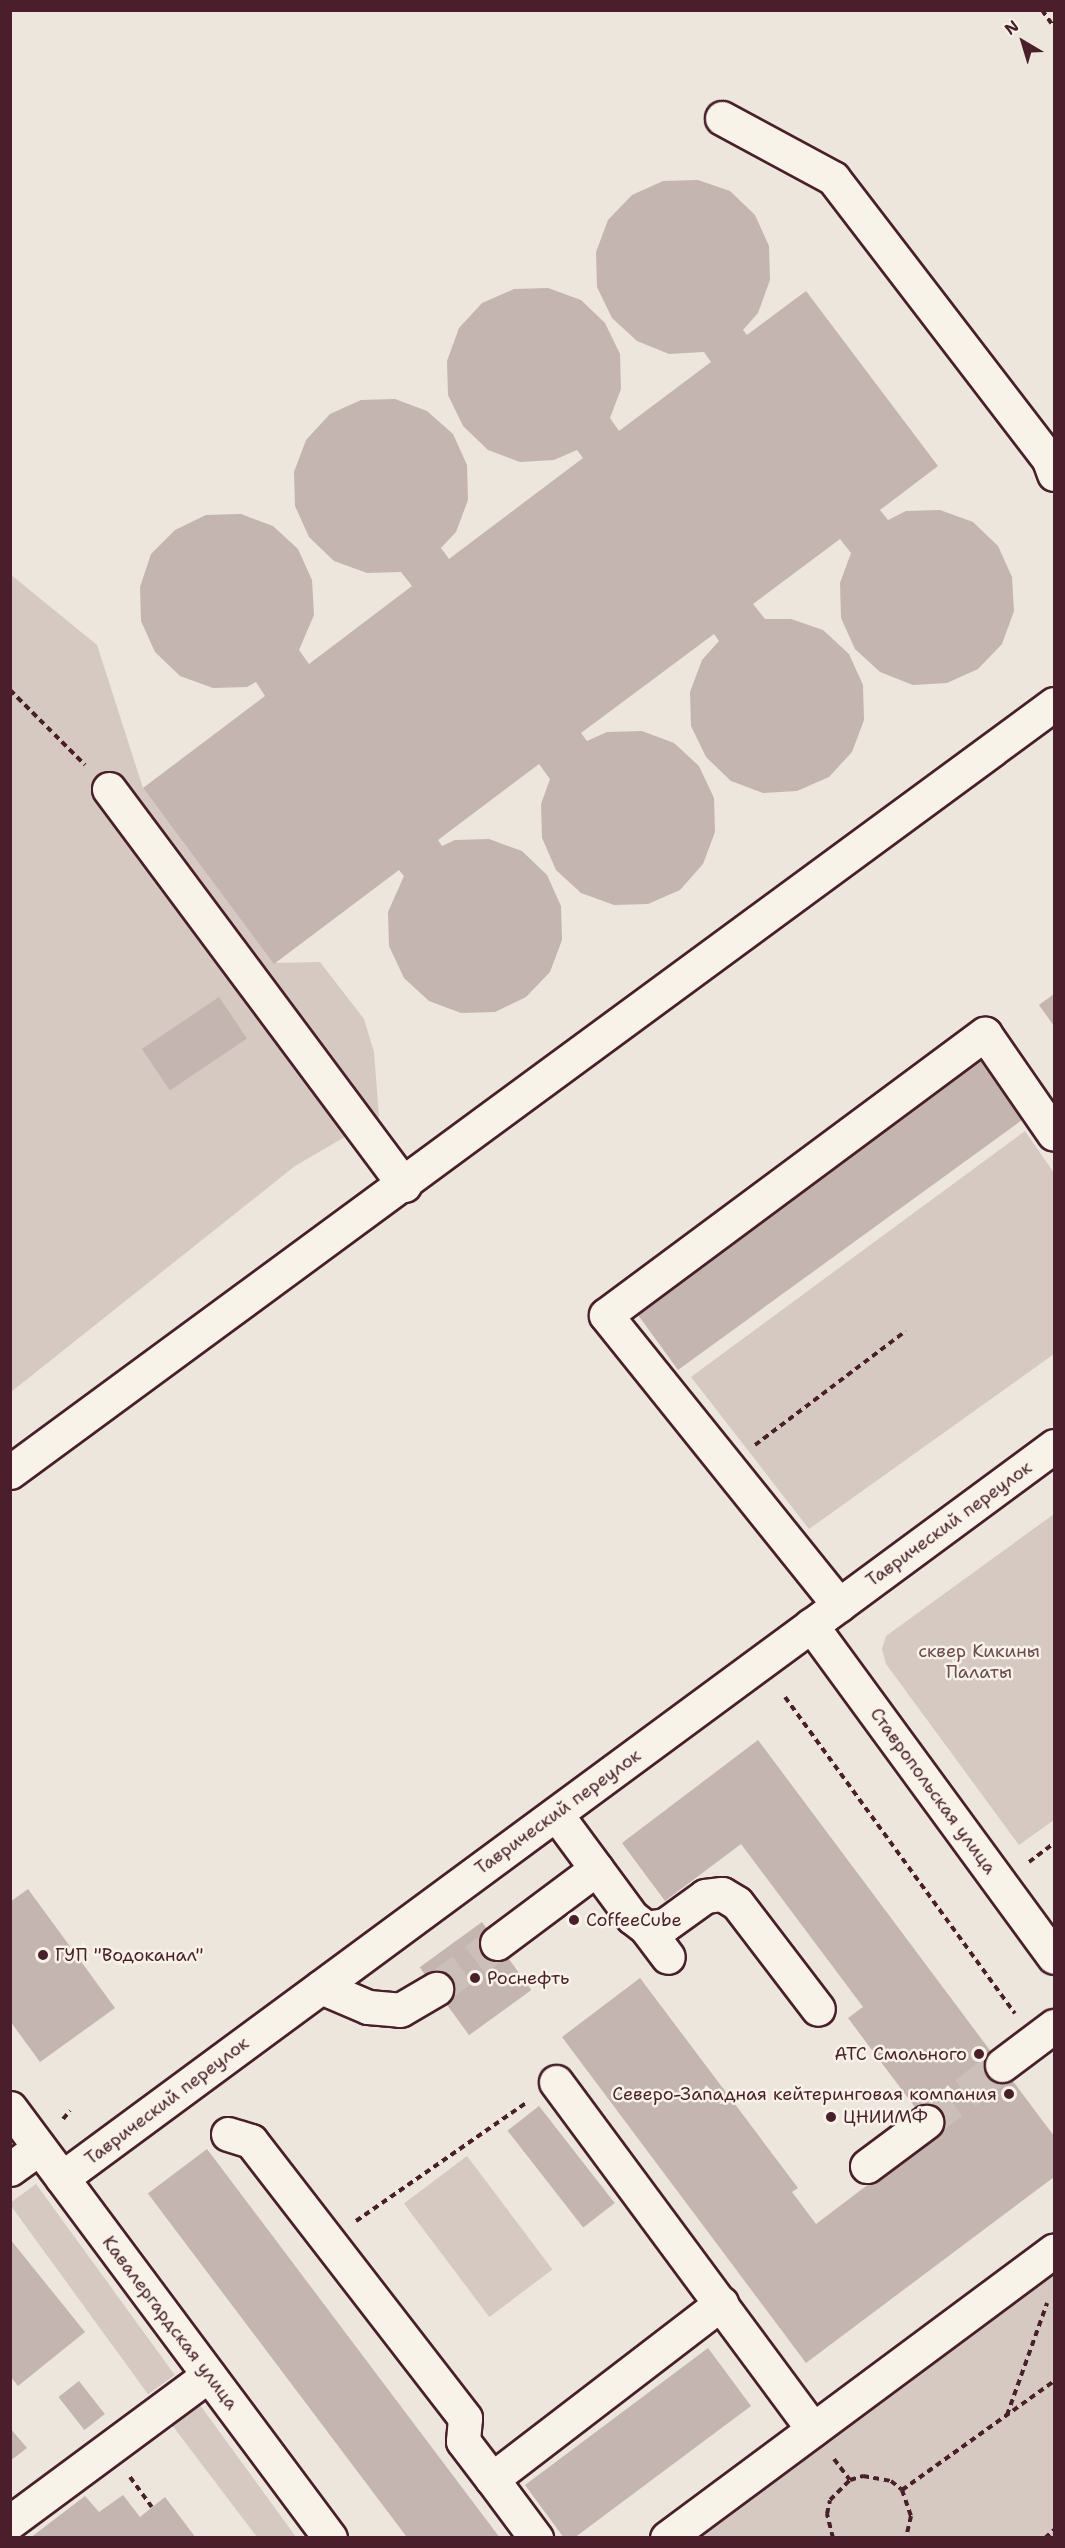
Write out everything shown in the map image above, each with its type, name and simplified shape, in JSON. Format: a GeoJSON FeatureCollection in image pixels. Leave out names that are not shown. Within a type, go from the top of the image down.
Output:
{"type":"FeatureCollection","features":[{"type":"Feature","properties":{"kind":"street"},"geometry":{"type":"LineString","coordinates":[[722,118],[833,178],[1049,460],[1054,474]]}},
{"type":"Feature","properties":{"kind":"street"},"geometry":{"type":"LineString","coordinates":[[10,1472],[404,1185],[1054,704]]}},
{"type":"Feature","properties":{"kind":"street"},"geometry":{"type":"LineString","coordinates":[[109,789],[404,1185]]}},
{"type":"Feature","properties":{"kind":"street"},"geometry":{"type":"LineString","coordinates":[[839,1605],[606,1315],[985,1034],[1054,1134]]}},
{"type":"Feature","properties":{"kind":"street","name":"Таврический переулок"},"geometry":{"type":"LineString","coordinates":[[62,2178],[1054,1446]]}},
{"type":"Feature","properties":{"kind":"street","name":"Ставропольская улица"},"geometry":{"type":"LineString","coordinates":[[811,1625],[1054,1957]]}},
{"type":"Feature","properties":{"kind":"street"},"geometry":{"type":"LineString","coordinates":[[556,1814],[632,1917],[646,1928],[668,1957]]}},
{"type":"Feature","properties":{"kind":"street"},"geometry":{"type":"LineString","coordinates":[[497,1943],[596,1869]]}},
{"type":"Feature","properties":{"kind":"street"},"geometry":{"type":"LineString","coordinates":[[646,1928],[665,1925],[705,1896],[722,1894],[737,1903],[818,2009]]}},
{"type":"Feature","properties":{"kind":"street"},"geometry":{"type":"LineString","coordinates":[[321,1987],[368,2007],[400,2010],[436,1989]]}},
{"type":"Feature","properties":{"kind":"street"},"geometry":{"type":"LineString","coordinates":[[1002,2066],[1045,2033]]}},
{"type":"Feature","properties":{"kind":"street"},"geometry":{"type":"LineString","coordinates":[[556,2082],[813,2429]]}},
{"type":"Feature","properties":{"kind":"street","name":"Кавалергардская улица"},"geometry":{"type":"LineString","coordinates":[[10,2108],[330,2538]]}},
{"type":"Feature","properties":{"kind":"street"},"geometry":{"type":"LineString","coordinates":[[867,2166],[926,2122]]}},
{"type":"Feature","properties":{"kind":"street"},"geometry":{"type":"LineString","coordinates":[[228,2134],[251,2141],[465,2418],[464,2441],[536,2538]]}},
{"type":"Feature","properties":{"kind":"street"},"geometry":{"type":"LineString","coordinates":[[10,2169],[39,2148]]}},
{"type":"Feature","properties":{"kind":"street"},"geometry":{"type":"LineString","coordinates":[[667,2538],[1054,2251]]}},
{"type":"Feature","properties":{"kind":"street"},"geometry":{"type":"LineString","coordinates":[[492,2479],[721,2303]]}},
{"type":"Feature","properties":{"kind":"street"},"geometry":{"type":"LineString","coordinates":[[10,2522],[209,2375]]}},
{"type":"Feature","properties":{"kind":"path"},"geometry":{"type":"LineString","coordinates":[[1042,10],[1054,27]]}},
{"type":"Feature","properties":{"kind":"path"},"geometry":{"type":"LineString","coordinates":[[10,690],[109,789]]}},
{"type":"Feature","properties":{"kind":"path"},"geometry":{"type":"LineString","coordinates":[[728,1465],[906,1331]]}},
{"type":"Feature","properties":{"kind":"path"},"geometry":{"type":"LineString","coordinates":[[784,1697],[1045,2033]]}},
{"type":"Feature","properties":{"kind":"path"},"geometry":{"type":"LineString","coordinates":[[1024,1866],[1054,1843]]}},
{"type":"Feature","properties":{"kind":"path"},"geometry":{"type":"LineString","coordinates":[[329,2241],[556,2082]]}},
{"type":"Feature","properties":{"kind":"path"},"geometry":{"type":"LineString","coordinates":[[1007,2415],[1049,2297]]}},
{"type":"Feature","properties":{"kind":"path"},"geometry":{"type":"LineString","coordinates":[[902,2490],[1054,2381]]}},
{"type":"Feature","properties":{"kind":"path"},"geometry":{"type":"LineString","coordinates":[[120,2482],[129,2476],[152,2507]]}},
{"type":"Feature","properties":{"kind":"path"},"geometry":{"type":"LineString","coordinates":[[832,2538],[827,2514],[831,2500],[850,2480],[878,2476],[902,2490],[911,2516],[906,2538]]}},
{"type":"Feature","properties":{"kind":"path"},"geometry":{"type":"LineString","coordinates":[[1045,2538],[1054,2530]]}},
{"type":"Feature","properties":{"kind":"green space"},"geometry":{"type":"Polygon","coordinates":[[[10,574],[97,645],[143,788],[274,963],[320,962],[364,1019],[374,1052],[379,1117],[295,1166],[11,1392],[10,574]]]}},
{"type":"Feature","properties":{"kind":"green space"},"geometry":{"type":"Polygon","coordinates":[[[1025,1131],[1054,1173],[1054,1354],[809,1529],[691,1377],[1025,1131]]]}},
{"type":"Feature","properties":{"kind":"green space","name":"сквер Кикины Палаты"},"geometry":{"type":"Polygon","coordinates":[[[1054,1514],[1054,1820],[1019,1845],[886,1664],[882,1649],[886,1636],[1054,1514]]]}},
{"type":"Feature","properties":{"kind":"green space"},"geometry":{"type":"Polygon","coordinates":[[[467,2156],[552,2269],[489,2317],[404,2204],[467,2156]]]}},
{"type":"Feature","properties":{"kind":"green space"},"geometry":{"type":"Polygon","coordinates":[[[36,2184],[175,2375],[148,2394],[10,2204],[36,2184]]]}},
{"type":"Feature","properties":{"kind":"green space"},"geometry":{"type":"Polygon","coordinates":[[[1054,2267],[1054,2537],[689,2537],[1054,2267]]]}},
{"type":"Feature","properties":{"kind":"green space"},"geometry":{"type":"Polygon","coordinates":[[[200,2405],[296,2537],[257,2537],[172,2425],[200,2405]]]}},
{"type":"Feature","properties":{"kind":"building"},"geometry":{"type":"Polygon","coordinates":[[[698,180],[730,191],[755,215],[769,246],[770,280],[758,313],[743,330],[747,335],[806,291],[938,466],[880,510],[888,520],[906,511],[940,510],[973,522],[998,546],[1012,577],[1014,611],[1002,644],[978,669],[947,683],[913,685],[880,672],[855,649],[841,618],[840,583],[851,553],[840,539],[753,604],[765,619],[791,619],[823,630],[849,654],[863,685],[864,720],[852,752],[829,777],[797,791],[763,793],[731,781],[706,757],[691,726],[690,692],[702,660],[719,641],[714,634],[581,733],[587,741],[607,732],[642,731],[674,743],[699,766],[714,798],[715,832],[703,864],[680,890],[648,904],[614,905],[581,893],[556,870],[542,838],[541,804],[550,779],[539,764],[438,840],[442,846],[455,840],[489,839],[522,851],[547,875],[561,906],[562,940],[550,972],[526,997],[495,1012],[461,1013],[429,1001],[404,978],[389,946],[388,912],[404,876],[399,870],[274,964],[143,788],[265,696],[256,682],[247,687],[213,688],[180,676],[155,652],[141,621],[140,587],[151,554],[175,530],[206,515],[241,514],[273,526],[298,549],[312,580],[314,615],[299,650],[309,664],[412,586],[401,572],[367,573],[334,561],[309,537],[295,506],[294,472],[306,440],[330,414],[361,400],[395,399],[427,411],[453,434],[467,465],[468,500],[456,532],[441,548],[449,559],[583,458],[577,450],[554,460],[520,462],[488,450],[463,426],[448,395],[447,361],[459,328],[482,303],[514,289],[548,288],[581,300],[605,323],[620,354],[621,389],[610,418],[619,431],[711,362],[704,352],[669,354],[637,341],[612,318],[597,287],[596,252],[608,220],[632,195],[663,181],[698,180]]]}},
{"type":"Feature","properties":{"kind":"building"},"geometry":{"type":"Polygon","coordinates":[[[1054,994],[1054,1026],[1039,1005],[1054,994]]]}},
{"type":"Feature","properties":{"kind":"building"},"geometry":{"type":"Polygon","coordinates":[[[219,997],[247,1038],[170,1090],[142,1049],[219,997]]]}},
{"type":"Feature","properties":{"kind":"building"},"geometry":{"type":"Polygon","coordinates":[[[978,1058],[1023,1119],[678,1370],[633,1308],[978,1058]]]}},
{"type":"Feature","properties":{"kind":"building"},"geometry":{"type":"Polygon","coordinates":[[[758,1740],[1054,2136],[1054,2177],[806,2363],[562,2037],[640,1978],[798,2188],[792,2192],[816,2224],[935,2134],[848,2018],[863,2007],[741,1844],[665,1901],[622,1843],[758,1740]]]}},
{"type":"Feature","properties":{"kind":"building","name":"ГУП \"Водоканал\""},"geometry":{"type":"Polygon","coordinates":[[[28,1889],[115,2008],[40,2062],[10,2021],[10,1902],[28,1889]]]}},
{"type":"Feature","properties":{"kind":"building","name":"Роснефть"},"geometry":{"type":"Polygon","coordinates":[[[482,1922],[531,1990],[469,2035],[420,1967],[482,1922]]]}},
{"type":"Feature","properties":{"kind":"building"},"geometry":{"type":"Polygon","coordinates":[[[539,2106],[615,2203],[583,2228],[507,2131],[539,2106]]]}},
{"type":"Feature","properties":{"kind":"building"},"geometry":{"type":"Polygon","coordinates":[[[207,2149],[499,2537],[407,2538],[148,2194],[207,2149]]]}},
{"type":"Feature","properties":{"kind":"building"},"geometry":{"type":"Polygon","coordinates":[[[10,2239],[85,2332],[18,2386],[10,2376],[10,2239]]]}},
{"type":"Feature","properties":{"kind":"building"},"geometry":{"type":"Polygon","coordinates":[[[708,2348],[751,2406],[574,2538],[564,2538],[525,2485],[708,2348]]]}},
{"type":"Feature","properties":{"kind":"building"},"geometry":{"type":"Polygon","coordinates":[[[79,2381],[105,2414],[84,2430],[59,2397],[79,2381]]]}},
{"type":"Feature","properties":{"kind":"building"},"geometry":{"type":"Polygon","coordinates":[[[10,2428],[27,2448],[10,2461],[10,2428]]]}},
{"type":"Feature","properties":{"kind":"building"},"geometry":{"type":"Polygon","coordinates":[[[123,2495],[140,2517],[165,2497],[196,2538],[30,2538],[85,2496],[99,2512],[123,2495]]]}},
{"type":"Feature","properties":{"kind":"tunnel"},"geometry":{"type":"LineString","coordinates":[[436,1989],[497,1943]]}},
{"type":"Feature","properties":{"kind":"tunnel"},"geometry":{"type":"LineString","coordinates":[[926,2122],[1002,2065]]}},
{"type":"Feature","properties":{"kind":"place","name":"CoffeeCube"},"geometry":{"type":"Point","coordinates":[574,1920]}},
{"type":"Feature","properties":{"kind":"place","name":"ГУП \"Водоканал\""},"geometry":{"type":"Point","coordinates":[43,1955]}},
{"type":"Feature","properties":{"kind":"place","name":"Роснефть"},"geometry":{"type":"Point","coordinates":[475,1978]}},
{"type":"Feature","properties":{"kind":"place","name":"АТС Смольного"},"geometry":{"type":"Point","coordinates":[979,2054]}},
{"type":"Feature","properties":{"kind":"place","name":"Северо-Западная кейтеринговая компания"},"geometry":{"type":"Point","coordinates":[1009,2094]}},
{"type":"Feature","properties":{"kind":"place","name":"ЦНИИМФ"},"geometry":{"type":"Point","coordinates":[831,2117]}}]}
